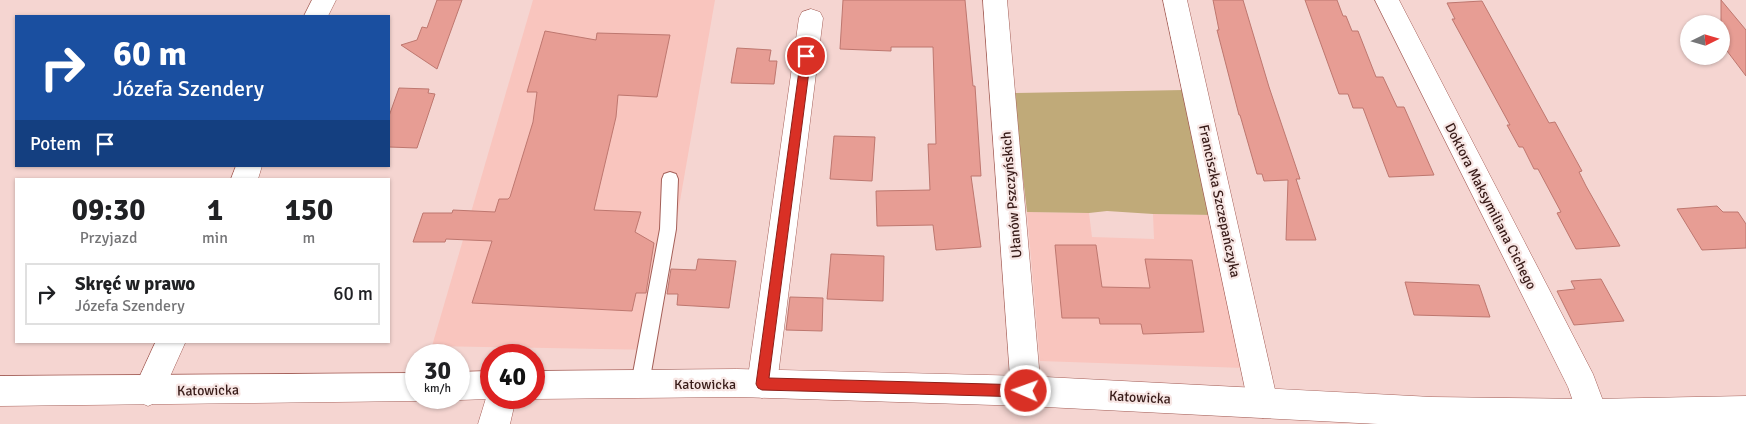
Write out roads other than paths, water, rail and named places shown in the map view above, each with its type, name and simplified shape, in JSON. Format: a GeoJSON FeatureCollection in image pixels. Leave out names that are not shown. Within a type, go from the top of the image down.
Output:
{"type":"FeatureCollection","features":[{"type":"Feature","properties":{"kind":"street"},"geometry":{"type":"LineString","coordinates":[[316,15],[324,0]]}},
{"type":"Feature","properties":{"kind":"street","name":"Ułanów Pszczyńskich"},"geometry":{"type":"LineString","coordinates":[[995,0],[1025,355],[1026,391]]}},
{"type":"Feature","properties":{"kind":"street","name":"Franciszka Szczepańczyka"},"geometry":{"type":"LineString","coordinates":[[1175,0],[1264,403]]}},
{"type":"Feature","properties":{"kind":"street","name":"Doktora Maksymiliana Cichego"},"geometry":{"type":"LineString","coordinates":[[1387,0],[1582,384],[1592,414]]}},
{"type":"Feature","properties":{"kind":"street"},"geometry":{"type":"LineString","coordinates":[[762,384],[811,18]]}},
{"type":"Feature","properties":{"kind":"street"},"geometry":{"type":"LineString","coordinates":[[148,391],[170,343]]}},
{"type":"Feature","properties":{"kind":"street","name":"Katowicka"},"geometry":{"type":"LineString","coordinates":[[545,385],[762,384],[1026,391],[1432,412],[1592,414],[1746,411]]}},
{"type":"Feature","properties":{"kind":"street","name":"Katowicka"},"geometry":{"type":"LineString","coordinates":[[0,392],[405,387]]}},
{"type":"Feature","properties":{"kind":"street"},"geometry":{"type":"LineString","coordinates":[[494,424],[498,409]]}},
{"type":"Feature","properties":{"kind":"lane"},"geometry":{"type":"LineString","coordinates":[[640,384],[668,229],[670,179]]}}]}
